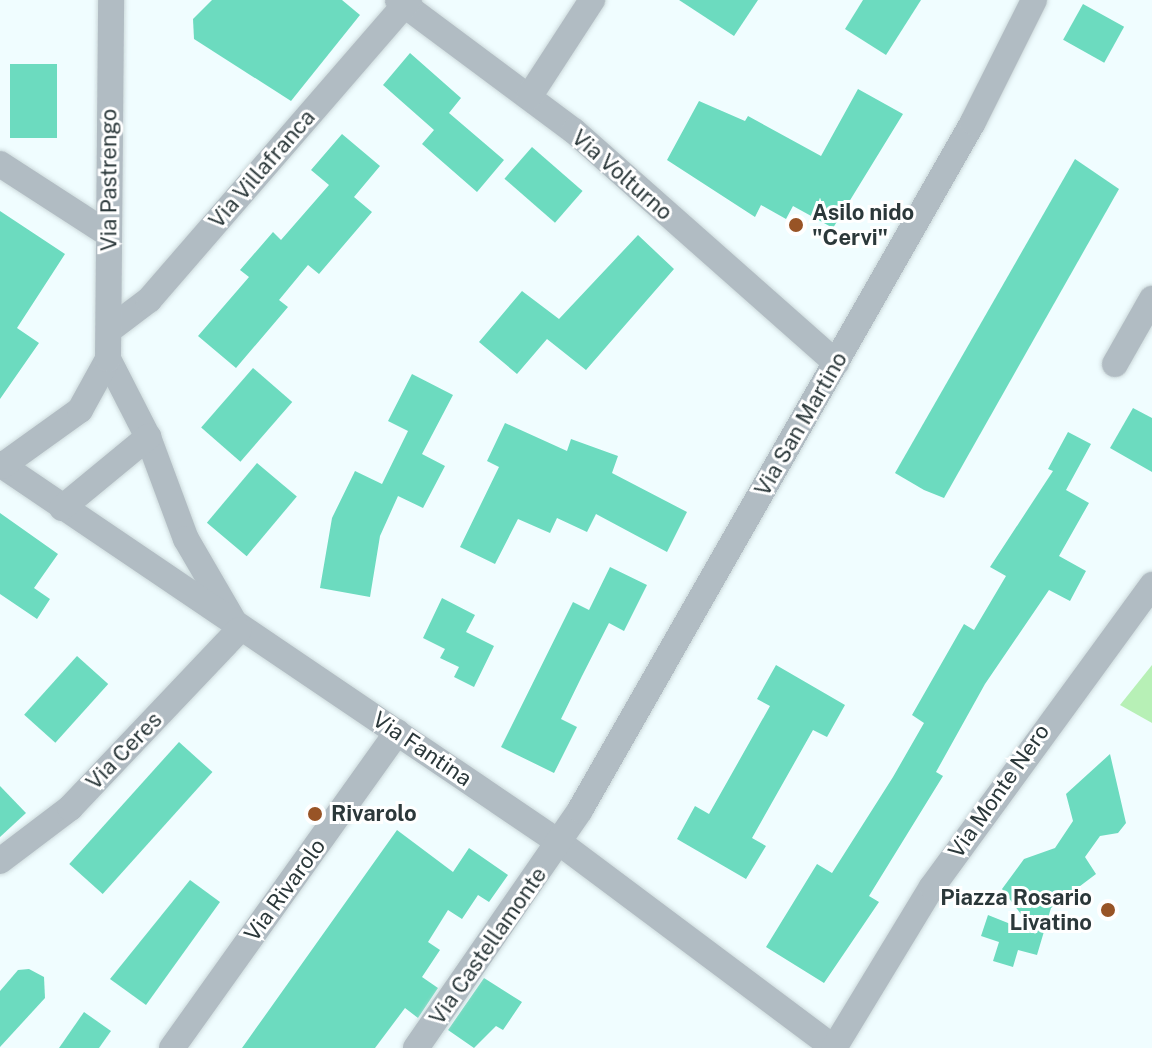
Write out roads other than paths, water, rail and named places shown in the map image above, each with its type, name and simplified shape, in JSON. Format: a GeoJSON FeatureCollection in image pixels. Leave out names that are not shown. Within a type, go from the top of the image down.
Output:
{"type":"FeatureCollection","features":[{"type":"Feature","properties":{"kind":"street","name":"Via Pastrengo"},"geometry":{"type":"LineString","coordinates":[[1,465],[80,410],[108,359],[111,0]]}},
{"type":"Feature","properties":{"kind":"street"},"geometry":{"type":"LineString","coordinates":[[529,97],[592,0]]}},
{"type":"Feature","properties":{"kind":"street","name":"Via San Martino"},"geometry":{"type":"LineString","coordinates":[[560,843],[836,363],[1034,0]]}},
{"type":"Feature","properties":{"kind":"street","name":"Via Volturno"},"geometry":{"type":"LineString","coordinates":[[404,2],[529,97],[836,363]]}},
{"type":"Feature","properties":{"kind":"street","name":"Via Villafranca"},"geometry":{"type":"LineString","coordinates":[[109,330],[149,300],[404,2]]}},
{"type":"Feature","properties":{"kind":"street"},"geometry":{"type":"LineString","coordinates":[[0,164],[108,234]]}},
{"type":"Feature","properties":{"kind":"street"},"geometry":{"type":"LineString","coordinates":[[1115,364],[1152,299]]}},
{"type":"Feature","properties":{"kind":"street","name":"Via Pastrengo"},"geometry":{"type":"LineString","coordinates":[[108,359],[148,437],[186,539],[239,630]]}},
{"type":"Feature","properties":{"kind":"street"},"geometry":{"type":"LineString","coordinates":[[62,508],[148,437]]}},
{"type":"Feature","properties":{"kind":"street","name":"Via Fantina"},"geometry":{"type":"LineString","coordinates":[[1,465],[239,630],[560,843],[834,1048]]}},
{"type":"Feature","properties":{"kind":"street","name":"Via Monte Nero"},"geometry":{"type":"LineString","coordinates":[[834,1048],[932,887],[1152,585]]}},
{"type":"Feature","properties":{"kind":"street","name":"Via Ceres"},"geometry":{"type":"LineString","coordinates":[[0,861],[70,808],[239,630]]}},
{"type":"Feature","properties":{"kind":"street","name":"Via Rivarolo"},"geometry":{"type":"LineString","coordinates":[[172,1048],[397,732]]}},
{"type":"Feature","properties":{"kind":"street","name":"Via Castellamonte"},"geometry":{"type":"LineString","coordinates":[[416,1048],[560,843]]}},
{"type":"Feature","properties":{"kind":"place","name":"Asilo nido \"Cervi\""},"geometry":{"type":"Point","coordinates":[796,225]}},
{"type":"Feature","properties":{"kind":"place","name":"Rivarolo"},"geometry":{"type":"Point","coordinates":[315,814]}},
{"type":"Feature","properties":{"kind":"place","name":"Piazza Rosario Livatino"},"geometry":{"type":"Point","coordinates":[1108,910]}}]}
